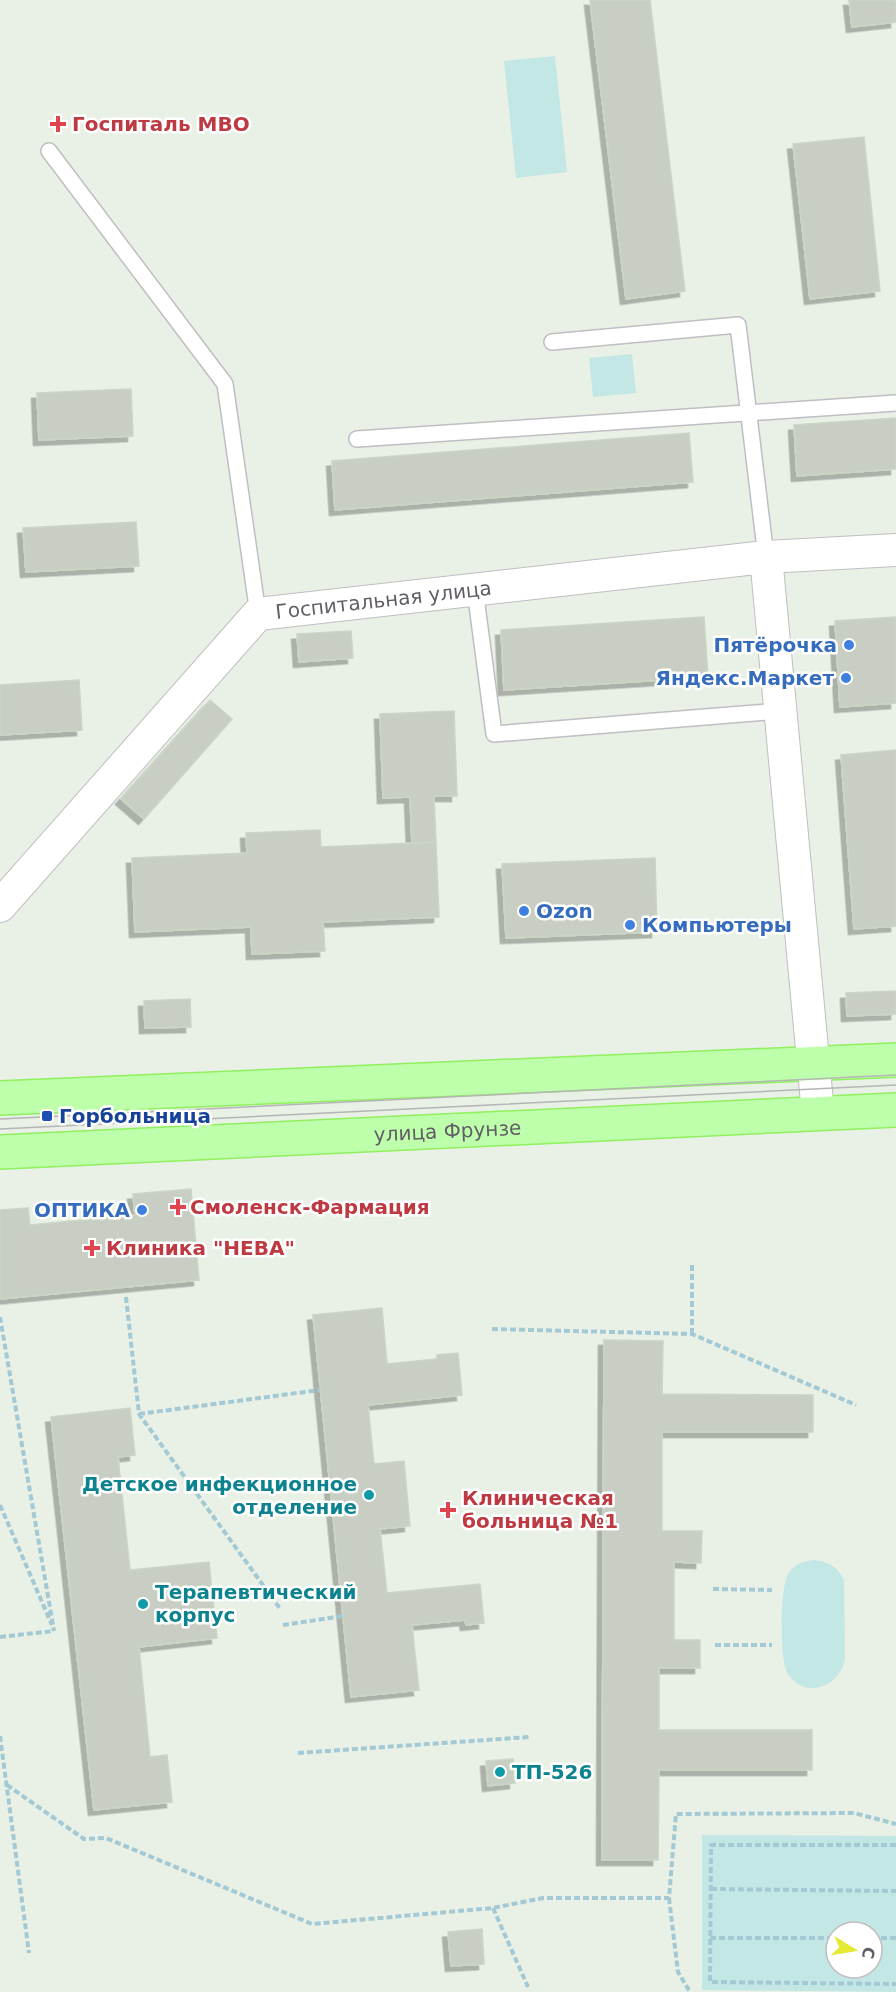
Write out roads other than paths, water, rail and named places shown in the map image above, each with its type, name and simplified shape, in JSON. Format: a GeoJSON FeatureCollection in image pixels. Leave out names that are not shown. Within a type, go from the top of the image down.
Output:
{"type":"FeatureCollection","features":[{"type":"Feature","properties":{"kind":"main road"},"geometry":{"type":"LineString","coordinates":[[0,1098],[896,1060]]}},
{"type":"Feature","properties":{"kind":"main road","name":"улица Фрунзе"},"geometry":{"type":"LineString","coordinates":[[0,1152],[896,1110]]}},
{"type":"Feature","properties":{"kind":"street","name":"Госпитальная улица"},"geometry":{"type":"LineString","coordinates":[[0,906],[258,614],[766,557],[896,550]]}},
{"type":"Feature","properties":{"kind":"street"},"geometry":{"type":"LineString","coordinates":[[766,557],[818,1113]]}},
{"type":"Feature","properties":{"kind":"lane"},"geometry":{"type":"LineString","coordinates":[[50,151],[225,384],[258,614]]}},
{"type":"Feature","properties":{"kind":"lane"},"geometry":{"type":"LineString","coordinates":[[552,342],[738,325],[766,557]]}},
{"type":"Feature","properties":{"kind":"lane"},"geometry":{"type":"LineString","coordinates":[[357,439],[896,403]]}},
{"type":"Feature","properties":{"kind":"lane"},"geometry":{"type":"LineString","coordinates":[[475,590],[494,734],[780,711]]}},
{"type":"Feature","properties":{"kind":"tram line"},"geometry":{"type":"LineString","coordinates":[[0,1119],[896,1075]]}},
{"type":"Feature","properties":{"kind":"tram line"},"geometry":{"type":"LineString","coordinates":[[0,1129],[896,1085]]}},
{"type":"Feature","properties":{"kind":"place","name":"Госпиталь МВО"},"geometry":{"type":"Point","coordinates":[58,124]}},
{"type":"Feature","properties":{"kind":"place","name":"Пятёрочка"},"geometry":{"type":"Point","coordinates":[849,645]}},
{"type":"Feature","properties":{"kind":"place","name":"Яндекс.Маркет"},"geometry":{"type":"Point","coordinates":[846,678]}},
{"type":"Feature","properties":{"kind":"place","name":"Ozon"},"geometry":{"type":"Point","coordinates":[524,911]}},
{"type":"Feature","properties":{"kind":"place","name":"Компьютеры"},"geometry":{"type":"Point","coordinates":[630,925]}},
{"type":"Feature","properties":{"kind":"place","name":"Горбольница"},"geometry":{"type":"Point","coordinates":[47,1116]}},
{"type":"Feature","properties":{"kind":"place","name":"Смоленск-Фармация"},"geometry":{"type":"Point","coordinates":[178,1207]}},
{"type":"Feature","properties":{"kind":"place","name":"ОПТИКА"},"geometry":{"type":"Point","coordinates":[142,1210]}},
{"type":"Feature","properties":{"kind":"place","name":"Клиника \"НЕВА\""},"geometry":{"type":"Point","coordinates":[92,1248]}},
{"type":"Feature","properties":{"kind":"place","name":"Детское инфекционное отделение"},"geometry":{"type":"Point","coordinates":[369,1495]}},
{"type":"Feature","properties":{"kind":"place","name":"Клиническая больница №1"},"geometry":{"type":"Point","coordinates":[448,1510]}},
{"type":"Feature","properties":{"kind":"place","name":"Терапевтический корпус"},"geometry":{"type":"Point","coordinates":[143,1604]}},
{"type":"Feature","properties":{"kind":"place","name":"ТП-526"},"geometry":{"type":"Point","coordinates":[500,1772]}}]}
